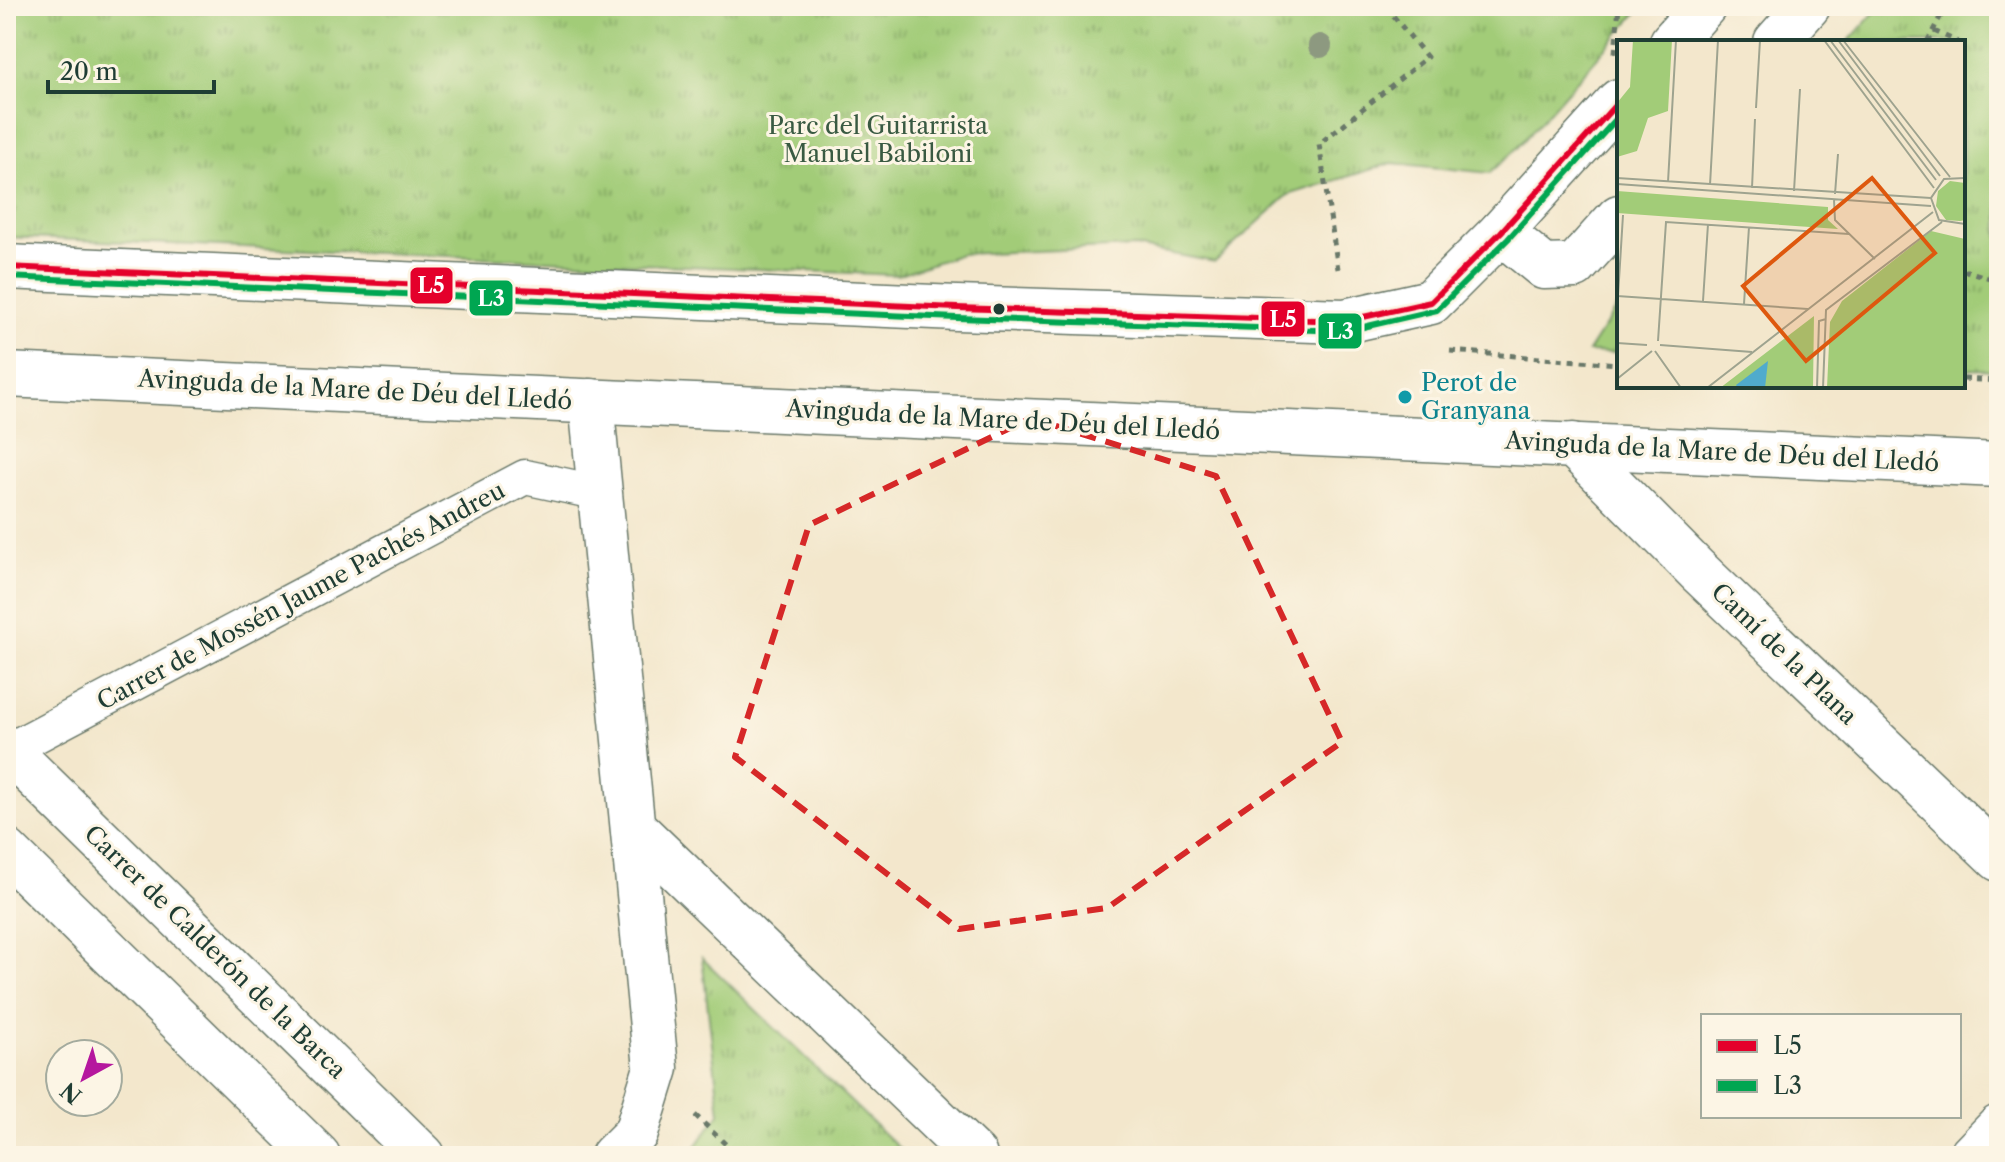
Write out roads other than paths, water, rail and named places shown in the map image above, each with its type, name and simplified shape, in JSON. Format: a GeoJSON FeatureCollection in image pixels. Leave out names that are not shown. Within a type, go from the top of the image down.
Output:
{"type":"FeatureCollection","features":[{"type":"Feature","properties":{"kind":"street"},"geometry":{"type":"LineString","coordinates":[[1674,40],[1704,6]]}},
{"type":"Feature","properties":{"kind":"street"},"geometry":{"type":"LineString","coordinates":[[1778,40],[1808,6]]}},
{"type":"Feature","properties":{"kind":"street"},"geometry":{"type":"LineString","coordinates":[[6,267],[941,308],[1345,321],[1431,302],[1501,232],[1617,103]]}},
{"type":"Feature","properties":{"kind":"street"},"geometry":{"type":"LineString","coordinates":[[1501,232],[1544,267],[1575,266],[1617,219]]}},
{"type":"Feature","properties":{"kind":"street","name":"Avinguda de la Mare de Déu del Lledó"},"geometry":{"type":"LineString","coordinates":[[6,375],[1999,465]]}},
{"type":"Feature","properties":{"kind":"street"},"geometry":{"type":"LineString","coordinates":[[591,401],[656,1068],[636,1133],[613,1156]]}},
{"type":"Feature","properties":{"kind":"street","name":"Camí de la Plana"},"geometry":{"type":"LineString","coordinates":[[1573,445],[1697,570],[1999,859]]}},
{"type":"Feature","properties":{"kind":"street","name":"Carrer de Mossén Jaume Pachés Andreu"},"geometry":{"type":"LineString","coordinates":[[8,749],[525,477],[600,493]]}},
{"type":"Feature","properties":{"kind":"street","name":"Carrer de Calderón de la Barca"},"geometry":{"type":"LineString","coordinates":[[8,749],[423,1156]]}},
{"type":"Feature","properties":{"kind":"street"},"geometry":{"type":"LineString","coordinates":[[633,827],[975,1156]]}},
{"type":"Feature","properties":{"kind":"street"},"geometry":{"type":"LineString","coordinates":[[6,851],[318,1156]]}},
{"type":"Feature","properties":{"kind":"street"},"geometry":{"type":"LineString","coordinates":[[1971,1156],[1999,1127]]}},
{"type":"Feature","properties":{"kind":"place","name":"Perot de Granyana"},"geometry":{"type":"Point","coordinates":[1405,397]}},
{"type":"Feature","properties":{"kind":"park label","name":"Parc del Guitarrista Manuel Babiloni"},"geometry":{"type":"Point","coordinates":[878,140]}}]}
